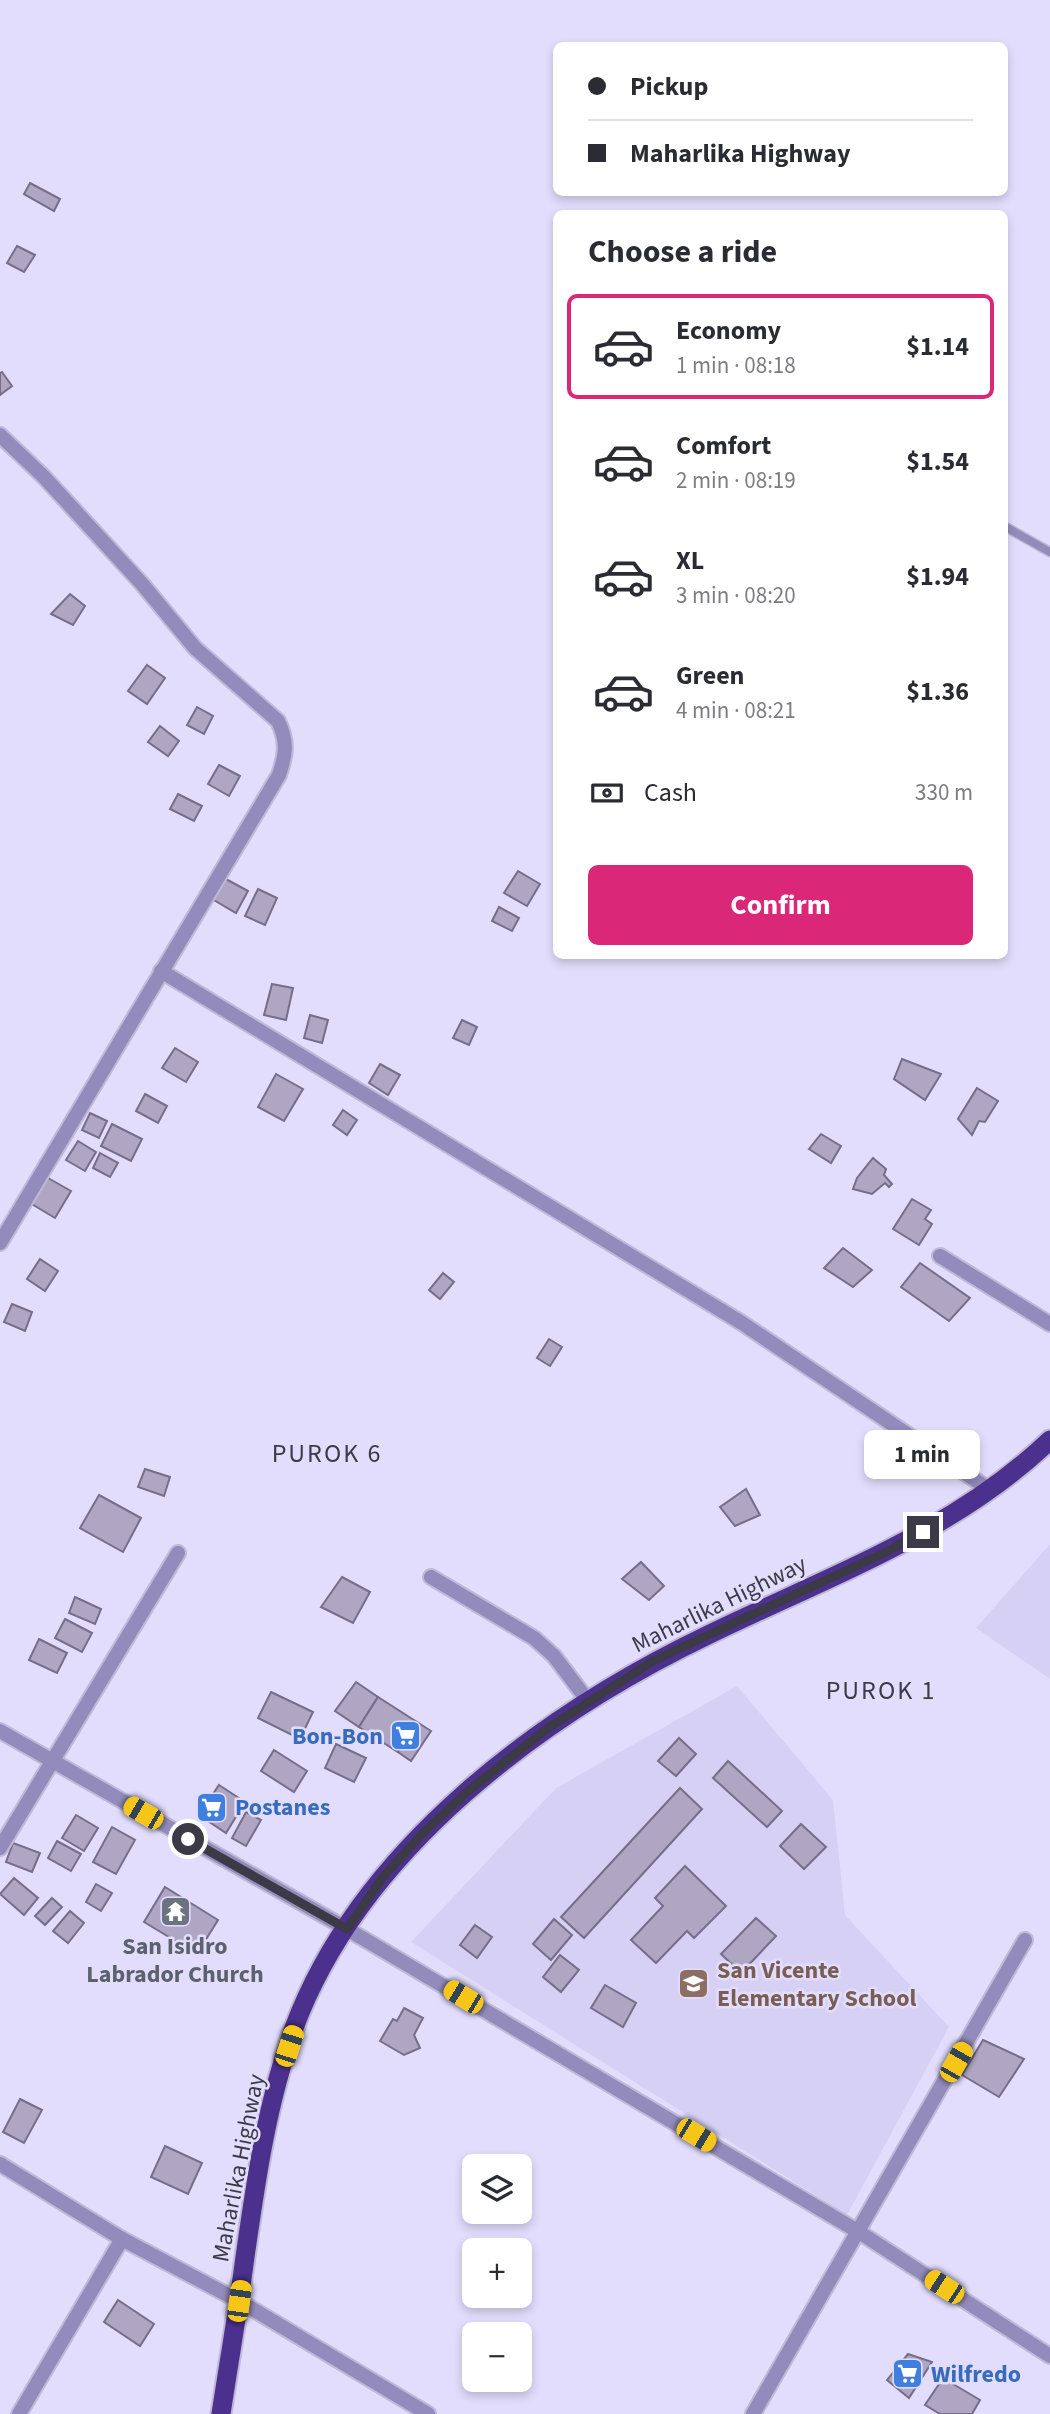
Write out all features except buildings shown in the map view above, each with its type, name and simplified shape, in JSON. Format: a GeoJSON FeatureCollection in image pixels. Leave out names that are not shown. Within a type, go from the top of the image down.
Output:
{"type":"FeatureCollection","features":[{"type":"Feature","properties":{"kind":"highway","name":"Maharlika Highway"},"geometry":{"type":"LineString","coordinates":[[221,2414],[259,2161],[276,2085],[295,2026],[318,1977],[383,1877],[423,1833],[506,1760],[588,1701],[653,1661],[886,1552],[942,1522],[990,1490],[1050,1440]]}},
{"type":"Feature","properties":{"kind":"street"},"geometry":{"type":"LineString","coordinates":[[0,435],[44,477],[143,585],[195,648],[278,722],[286,737],[286,754],[279,775],[0,1243]]}},
{"type":"Feature","properties":{"kind":"street"},"geometry":{"type":"LineString","coordinates":[[160,971],[741,1323],[990,1490]]}},
{"type":"Feature","properties":{"kind":"street"},"geometry":{"type":"LineString","coordinates":[[940,1256],[1050,1324]]}},
{"type":"Feature","properties":{"kind":"street"},"geometry":{"type":"LineString","coordinates":[[0,1848],[178,1553]]}},
{"type":"Feature","properties":{"kind":"street"},"geometry":{"type":"LineString","coordinates":[[431,1577],[534,1638],[554,1657],[588,1701]]}},
{"type":"Feature","properties":{"kind":"street"},"geometry":{"type":"LineString","coordinates":[[0,1731],[347,1929],[859,2232],[1050,2356]]}},
{"type":"Feature","properties":{"kind":"street"},"geometry":{"type":"LineString","coordinates":[[753,2414],[1025,1940]]}},
{"type":"Feature","properties":{"kind":"street"},"geometry":{"type":"LineString","coordinates":[[0,2164],[122,2239],[239,2301],[428,2414]]}},
{"type":"Feature","properties":{"kind":"street"},"geometry":{"type":"LineString","coordinates":[[19,2414],[122,2239]]}},
{"type":"Feature","properties":{"kind":"lane"},"geometry":{"type":"LineString","coordinates":[[1008,528],[1050,552]]}},
{"type":"Feature","properties":{"kind":"shaded area"},"geometry":{"type":"Polygon","coordinates":[[[1050,1544],[1050,1679],[976,1628],[1050,1544]]]}},
{"type":"Feature","properties":{"kind":"shaded area","name":"San Vicente Elementary School"},"geometry":{"type":"Polygon","coordinates":[[[737,1686],[833,1800],[845,1915],[949,2027],[847,2215],[411,1942],[556,1788],[737,1686]]]}},
{"type":"Feature","properties":{"kind":"place","name":"Bon-Bon"},"geometry":{"type":"Point","coordinates":[406,1736]}},
{"type":"Feature","properties":{"kind":"place","name":"Postanes"},"geometry":{"type":"Point","coordinates":[212,1807]}},
{"type":"Feature","properties":{"kind":"place","name":"San Isidro Labrador Church"},"geometry":{"type":"Point","coordinates":[175,1912]}},
{"type":"Feature","properties":{"kind":"place","name":"San Vicente Elementary School"},"geometry":{"type":"Point","coordinates":[694,1984]}},
{"type":"Feature","properties":{"kind":"place","name":"Wilfredo"},"geometry":{"type":"Point","coordinates":[908,2374]}},
{"type":"Feature","properties":{"kind":"district","name":"PUROK 6"},"geometry":{"type":"Point","coordinates":[327,1453]}},
{"type":"Feature","properties":{"kind":"district","name":"PUROK 1"},"geometry":{"type":"Point","coordinates":[881,1690]}},
{"type":"Feature","properties":{"kind":"route"},"geometry":{"type":"LineString","coordinates":[[188,1839],[347,1929],[383,1877],[423,1833],[467,1792],[548,1728],[653,1661],[923,1532]]}}]}
